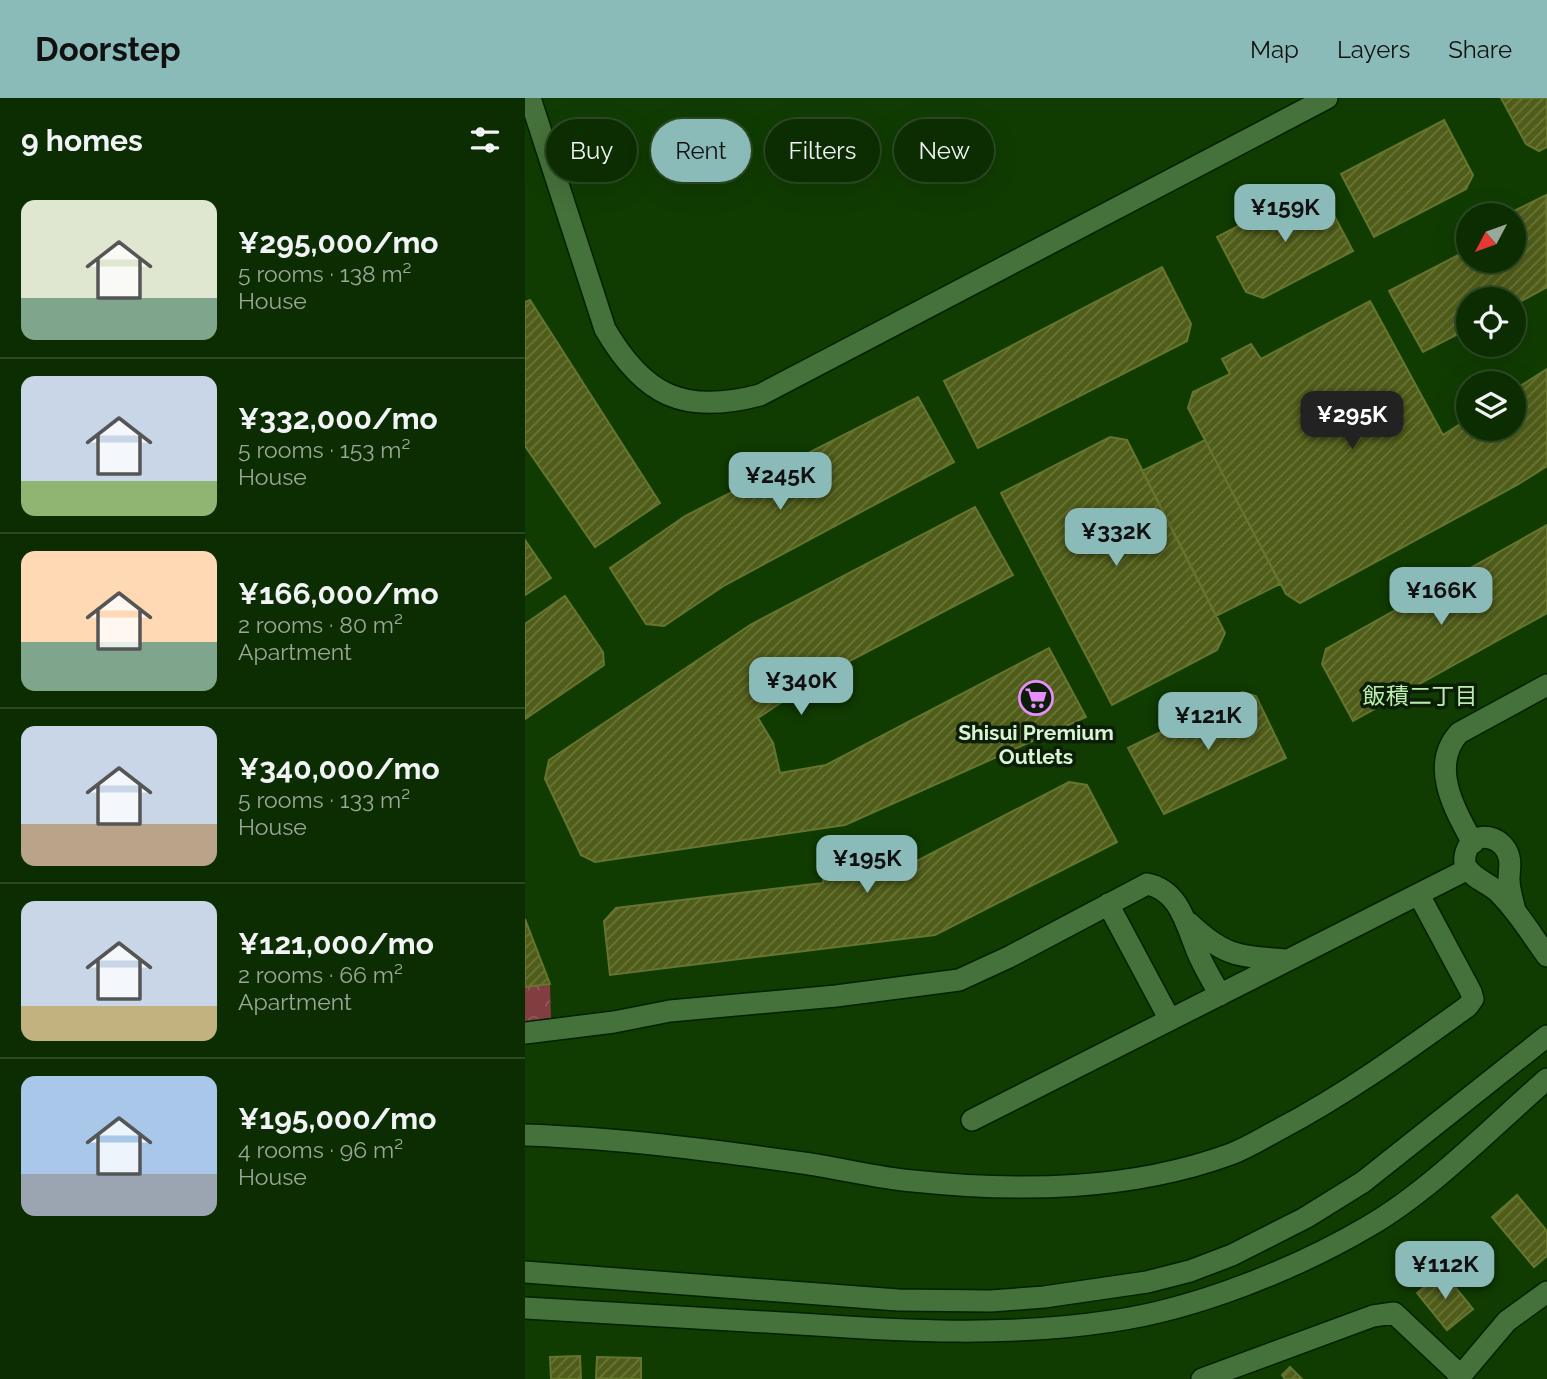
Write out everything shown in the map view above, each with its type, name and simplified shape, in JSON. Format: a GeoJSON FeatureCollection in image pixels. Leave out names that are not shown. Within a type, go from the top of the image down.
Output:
{"type":"FeatureCollection","features":[{"type":"Feature","properties":{"kind":"street"},"geometry":{"type":"LineString","coordinates":[[530,98],[605,329],[618,352],[637,375],[658,390],[703,404],[729,403],[759,395],[1327,98]]}},
{"type":"Feature","properties":{"kind":"street"},"geometry":{"type":"LineString","coordinates":[[1473,843],[1449,792],[1445,761],[1452,741],[1459,733],[1547,685]]}},
{"type":"Feature","properties":{"kind":"street"},"geometry":{"type":"LineString","coordinates":[[1515,911],[1509,880],[1509,856],[1492,838],[1483,836],[1473,843],[1466,853],[1465,862],[1468,869],[1495,890],[1515,911],[1547,956]]}},
{"type":"Feature","properties":{"kind":"street"},"geometry":{"type":"LineString","coordinates":[[972,1120],[1468,869]]}},
{"type":"Feature","properties":{"kind":"street"},"geometry":{"type":"LineString","coordinates":[[525,1033],[614,1022],[670,1011],[836,996],[959,980],[1009,957],[1147,884],[1160,887],[1170,894],[1187,921],[1197,951],[1220,995]]}},
{"type":"Feature","properties":{"kind":"street"},"geometry":{"type":"LineString","coordinates":[[525,1135],[626,1140],[845,1169],[910,1181],[989,1186],[1064,1186],[1130,1180],[1184,1168],[1234,1153],[1312,1112],[1468,1006],[1473,999],[1471,992],[1419,895]]}},
{"type":"Feature","properties":{"kind":"street"},"geometry":{"type":"LineString","coordinates":[[1108,904],[1171,1020]]}},
{"type":"Feature","properties":{"kind":"street"},"geometry":{"type":"LineString","coordinates":[[1187,921],[1205,938],[1231,953],[1255,959],[1288,960]]}},
{"type":"Feature","properties":{"kind":"street"},"geometry":{"type":"LineString","coordinates":[[525,1272],[898,1300],[991,1301],[1044,1297],[1147,1282],[1232,1255],[1305,1218],[1363,1182],[1547,1036]]}},
{"type":"Feature","properties":{"kind":"street"},"geometry":{"type":"LineString","coordinates":[[525,1308],[926,1332],[1058,1328],[1115,1321],[1188,1303],[1252,1282],[1370,1226],[1421,1190],[1547,1079]]}},
{"type":"Feature","properties":{"kind":"street"},"geometry":{"type":"LineString","coordinates":[[1202,1379],[1373,1316],[1394,1313],[1460,1377],[1507,1321],[1547,1292]]}},
{"type":"Feature","properties":{"kind":"green space"},"geometry":{"type":"Polygon","coordinates":[[[550,984],[551,1018],[525,1022],[525,987],[550,984]]]}},
{"type":"Feature","properties":{"kind":"building"},"geometry":{"type":"Polygon","coordinates":[[[1501,98],[1547,98],[1547,147],[1539,151],[1526,144],[1501,98]]]}},
{"type":"Feature","properties":{"kind":"building"},"geometry":{"type":"Polygon","coordinates":[[[1444,120],[1473,175],[1466,189],[1374,237],[1341,174],[1444,120]]]}},
{"type":"Feature","properties":{"kind":"building"},"geometry":{"type":"Polygon","coordinates":[[[1318,185],[1353,251],[1263,298],[1246,292],[1217,237],[1318,185]]]}},
{"type":"Feature","properties":{"kind":"building"},"geometry":{"type":"Polygon","coordinates":[[[1546,195],[1547,287],[1526,298],[1526,287],[1456,287],[1456,335],[1423,352],[1389,291],[1456,256],[1456,273],[1526,273],[1526,205],[1546,195]]]}},
{"type":"Feature","properties":{"kind":"building"},"geometry":{"type":"Polygon","coordinates":[[[1162,267],[1191,324],[1187,341],[978,448],[944,381],[1162,267]]]}},
{"type":"Feature","properties":{"kind":"building"},"geometry":{"type":"Polygon","coordinates":[[[530,300],[660,503],[595,547],[525,446],[525,302],[530,300]]]}},
{"type":"Feature","properties":{"kind":"building"},"geometry":{"type":"Polygon","coordinates":[[[1370,301],[1443,435],[1456,427],[1456,441],[1526,441],[1526,382],[1547,369],[1547,466],[1300,603],[1286,594],[1188,408],[1193,392],[1230,374],[1222,359],[1251,344],[1261,359],[1370,301]]]}},
{"type":"Feature","properties":{"kind":"building"},"geometry":{"type":"Polygon","coordinates":[[[918,397],[954,462],[725,585],[664,626],[646,624],[610,568],[685,516],[918,397]]]}},
{"type":"Feature","properties":{"kind":"building"},"geometry":{"type":"Polygon","coordinates":[[[1110,437],[1127,440],[1225,633],[1217,650],[1112,705],[1001,493],[1110,437]]]}},
{"type":"Feature","properties":{"kind":"building"},"geometry":{"type":"Polygon","coordinates":[[[1205,440],[1280,584],[1216,616],[1142,471],[1205,440]]]}},
{"type":"Feature","properties":{"kind":"building"},"geometry":{"type":"Polygon","coordinates":[[[975,507],[1013,575],[821,676],[758,718],[773,743],[780,773],[826,765],[1049,648],[1086,717],[845,825],[595,862],[581,855],[545,779],[549,760],[750,625],[975,507]]]}},
{"type":"Feature","properties":{"kind":"building"},"geometry":{"type":"Polygon","coordinates":[[[1547,525],[1547,613],[1353,721],[1322,664],[1326,649],[1547,525]]]}},
{"type":"Feature","properties":{"kind":"building"},"geometry":{"type":"Polygon","coordinates":[[[525,540],[551,578],[525,595],[525,540]]]}},
{"type":"Feature","properties":{"kind":"building"},"geometry":{"type":"Polygon","coordinates":[[[565,596],[603,652],[604,665],[525,719],[525,624],[565,596]]]}},
{"type":"Feature","properties":{"kind":"building"},"geometry":{"type":"Polygon","coordinates":[[[1242,692],[1256,696],[1286,758],[1164,814],[1128,748],[1242,692]]]}},
{"type":"Feature","properties":{"kind":"building"},"geometry":{"type":"Polygon","coordinates":[[[1069,782],[1087,785],[1117,842],[935,935],[610,975],[604,921],[616,908],[823,883],[823,873],[856,869],[858,879],[890,875],[1069,782]]]}},
{"type":"Feature","properties":{"kind":"building"},"geometry":{"type":"Polygon","coordinates":[[[525,919],[550,984],[525,987],[525,919]]]}},
{"type":"Feature","properties":{"kind":"building"},"geometry":{"type":"Polygon","coordinates":[[[1517,1195],[1547,1231],[1547,1256],[1534,1267],[1492,1217],[1517,1195]]]}},
{"type":"Feature","properties":{"kind":"building"},"geometry":{"type":"Polygon","coordinates":[[[1443,1272],[1473,1309],[1447,1330],[1417,1293],[1443,1272]]]}},
{"type":"Feature","properties":{"kind":"building"},"geometry":{"type":"Polygon","coordinates":[[[580,1356],[581,1379],[551,1379],[550,1357],[580,1356]]]}},
{"type":"Feature","properties":{"kind":"building"},"geometry":{"type":"Polygon","coordinates":[[[597,1357],[641,1358],[641,1379],[596,1378],[597,1357]]]}},
{"type":"Feature","properties":{"kind":"building"},"geometry":{"type":"Polygon","coordinates":[[[1290,1367],[1302,1379],[1285,1379],[1282,1375],[1290,1367]]]}},
{"type":"Feature","properties":{"kind":"place","name":"Shisui Premium Outlets"},"geometry":{"type":"Point","coordinates":[1036,698]}},
{"type":"Feature","properties":{"kind":"district","name":"飯積二丁目"},"geometry":{"type":"Point","coordinates":[1420,695]}}]}
